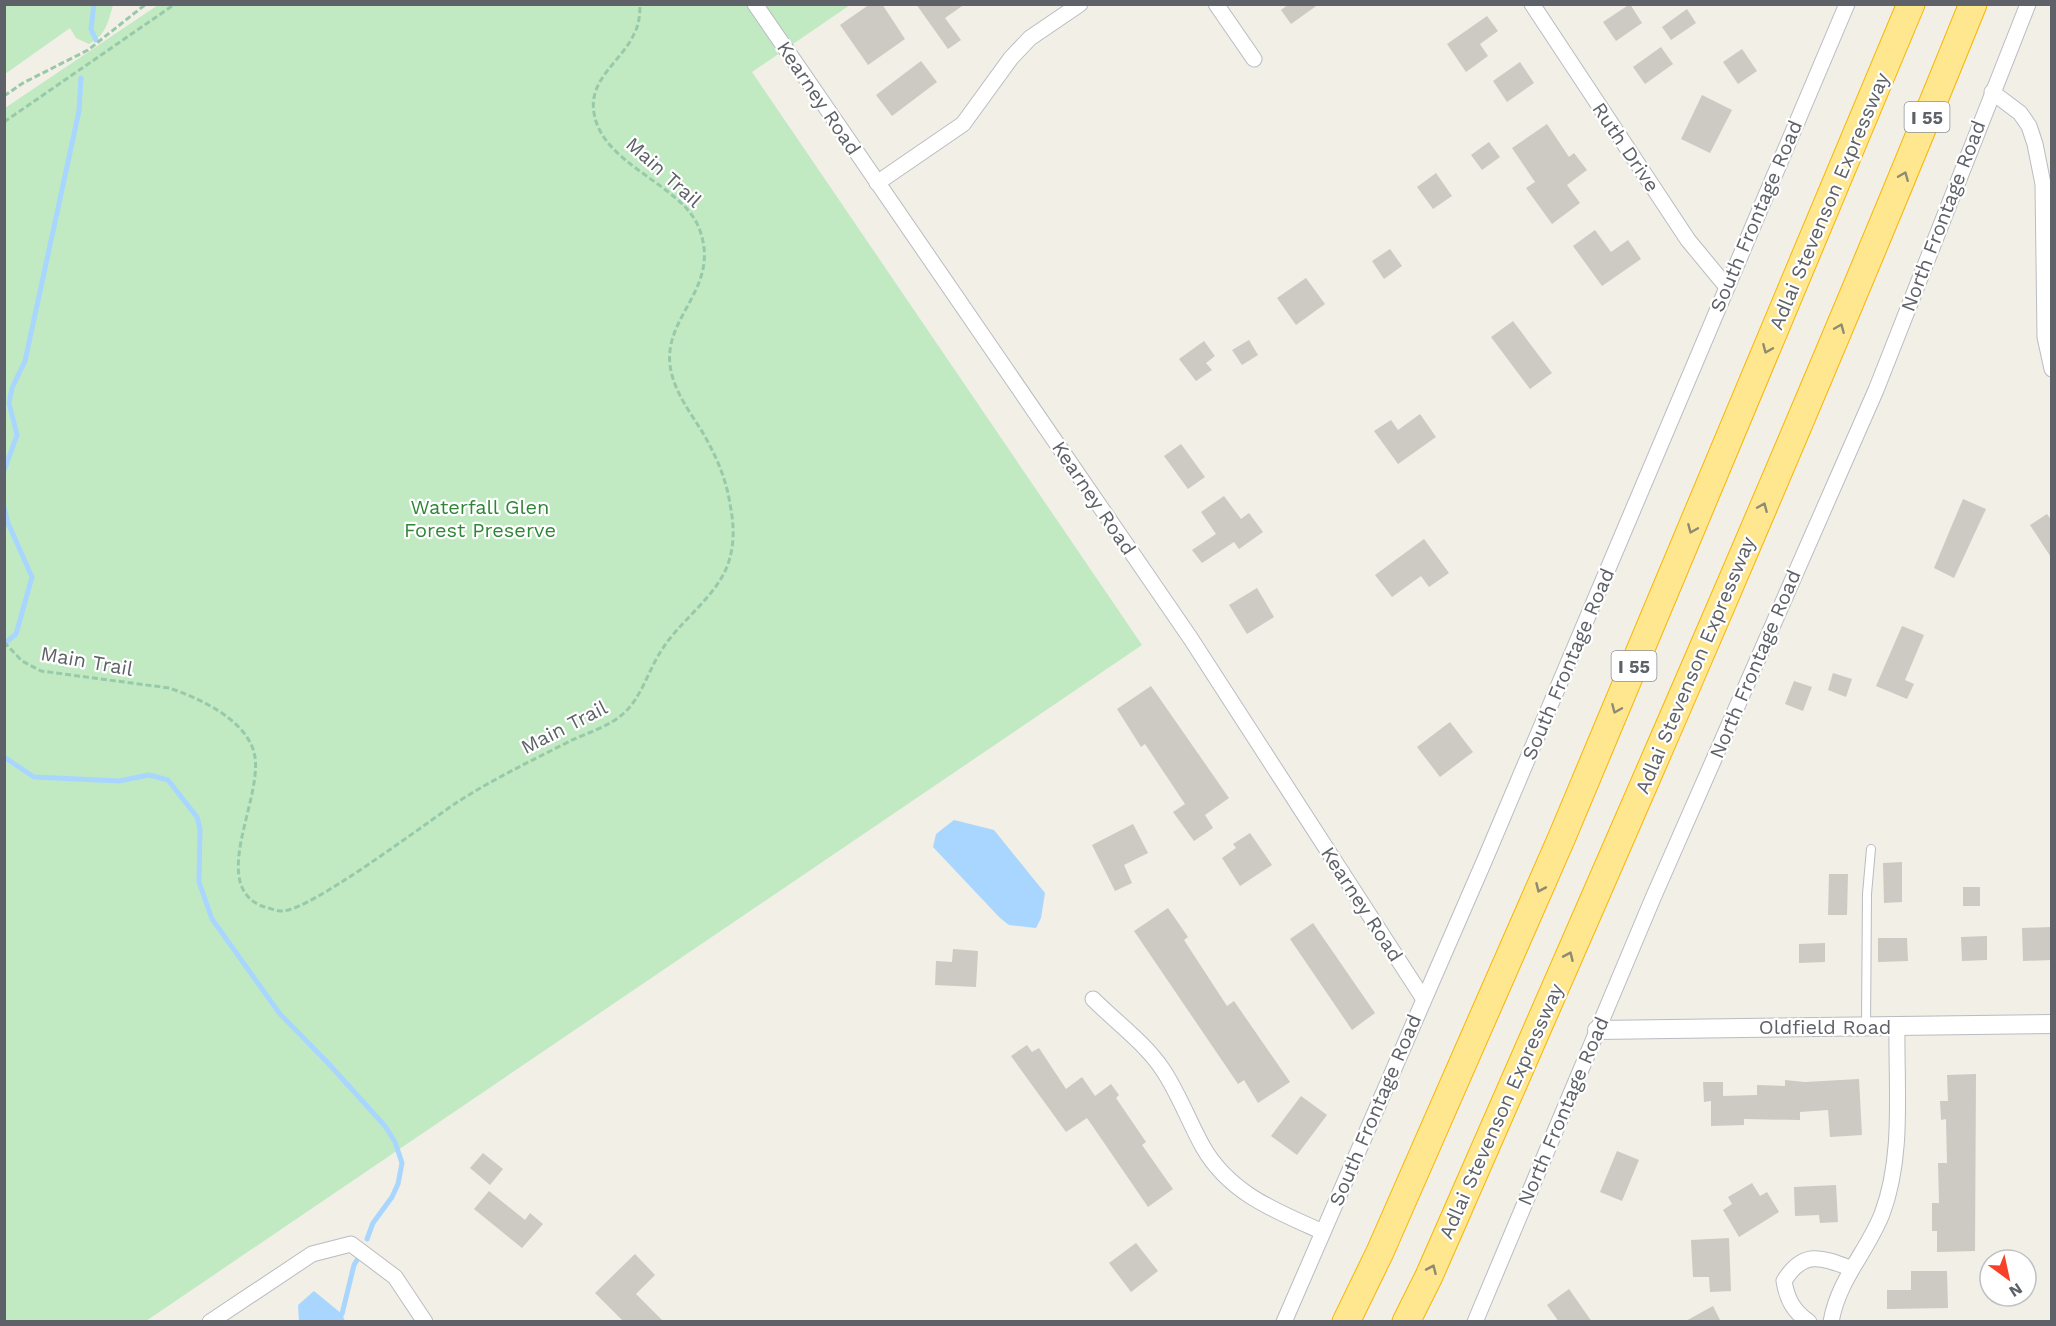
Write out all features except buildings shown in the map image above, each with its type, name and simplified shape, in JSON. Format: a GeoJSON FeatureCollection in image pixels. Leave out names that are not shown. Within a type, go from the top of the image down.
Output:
{"type":"FeatureCollection","features":[{"type":"Feature","properties":{"kind":"highway","name":"Adlai Stevenson Expressway"},"geometry":{"type":"LineString","coordinates":[[1346,1322],[1380,1252],[1562,837],[1911,4]]}},
{"type":"Feature","properties":{"kind":"highway","name":"Adlai Stevenson Expressway"},"geometry":{"type":"LineString","coordinates":[[1406,1322],[1616,850],[1882,230],[1973,4]]}},
{"type":"Feature","properties":{"kind":"street","name":"Kearney Road"},"geometry":{"type":"LineString","coordinates":[[755,4],[1191,639],[1423,998]]}},
{"type":"Feature","properties":{"kind":"street"},"geometry":{"type":"LineString","coordinates":[[877,183],[963,124],[1011,58],[1030,38],[1080,4]]}},
{"type":"Feature","properties":{"kind":"street"},"geometry":{"type":"LineString","coordinates":[[1216,4],[1254,59]]}},
{"type":"Feature","properties":{"kind":"street","name":"Ruth Drive"},"geometry":{"type":"LineString","coordinates":[[1532,4],[1688,240],[1726,286]]}},
{"type":"Feature","properties":{"kind":"street","name":"South Frontage Road"},"geometry":{"type":"LineString","coordinates":[[1284,1322],[1486,857],[1847,4]]}},
{"type":"Feature","properties":{"kind":"street","name":"North Frontage Road"},"geometry":{"type":"LineString","coordinates":[[1475,1322],[1598,1030],[1876,390],[2028,4]]}},
{"type":"Feature","properties":{"kind":"street"},"geometry":{"type":"LineString","coordinates":[[1992,92],[2010,103],[2029,126],[2047,184],[2045,337],[2052,369]]}},
{"type":"Feature","properties":{"kind":"street"},"geometry":{"type":"LineString","coordinates":[[1093,999],[1148,1050],[1175,1091],[1210,1158],[1233,1185],[1260,1204],[1323,1232]]}},
{"type":"Feature","properties":{"kind":"street","name":"Oldfield Road"},"geometry":{"type":"LineString","coordinates":[[1598,1030],[2052,1024]]}},
{"type":"Feature","properties":{"kind":"street"},"geometry":{"type":"LineString","coordinates":[[1831,1322],[1841,1285],[1876,1226],[1889,1191],[1896,1151],[1897,1027]]}},
{"type":"Feature","properties":{"kind":"street"},"geometry":{"type":"LineString","coordinates":[[210,1322],[312,1254],[351,1244],[395,1277],[425,1322]]}},
{"type":"Feature","properties":{"kind":"street"},"geometry":{"type":"LineString","coordinates":[[1809,1322],[1795,1311],[1786,1294],[1784,1281],[1793,1266],[1803,1260],[1816,1258],[1850,1268]]}},
{"type":"Feature","properties":{"kind":"lane"},"geometry":{"type":"LineString","coordinates":[[1866,1026],[1867,894],[1871,849]]}},
{"type":"Feature","properties":{"kind":"path"},"geometry":{"type":"LineString","coordinates":[[4,96],[23,83],[88,50],[146,4]]}},
{"type":"Feature","properties":{"kind":"path"},"geometry":{"type":"LineString","coordinates":[[4,123],[175,4]]}},
{"type":"Feature","properties":{"kind":"path","name":"Main Trail"},"geometry":{"type":"LineString","coordinates":[[4,642],[30,667],[41,671],[169,688],[189,694],[239,728],[252,745],[256,768],[255,790],[239,845],[238,880],[247,895],[262,907],[284,911],[306,903],[335,886],[489,782],[625,712],[664,646],[716,585],[728,565],[733,523],[725,476],[678,390],[669,361],[673,334],[696,295],[702,278],[703,242],[698,226],[688,210],[627,162],[598,127],[594,114],[593,97],[597,87],[633,37],[640,18],[640,4]]}},
{"type":"Feature","properties":{"kind":"green space"},"geometry":{"type":"Polygon","coordinates":[[[5,4],[113,5],[106,28],[89,44],[76,38],[70,28],[5,74],[5,4]]]}},
{"type":"Feature","properties":{"kind":"green space","name":"Waterfall Glen Forest Preserve"},"geometry":{"type":"Polygon","coordinates":[[[158,5],[850,5],[752,72],[1142,645],[146,1321],[5,1322],[5,108],[158,5]]]}},
{"type":"Feature","properties":{"kind":"water"},"geometry":{"type":"Polygon","coordinates":[[[954,820],[994,830],[1045,893],[1041,918],[1036,928],[1009,925],[1000,918],[933,847],[936,834],[954,820]]]}},
{"type":"Feature","properties":{"kind":"water"},"geometry":{"type":"Polygon","coordinates":[[[314,1291],[342,1314],[345,1321],[299,1321],[298,1305],[314,1291]]]}},
{"type":"Feature","properties":{"kind":"waterway"},"geometry":{"type":"LineString","coordinates":[[94,4],[91,29],[96,40]]}},
{"type":"Feature","properties":{"kind":"waterway"},"geometry":{"type":"LineString","coordinates":[[4,471],[17,435],[9,403],[12,388],[25,361],[79,111],[81,78]]}},
{"type":"Feature","properties":{"kind":"waterway"},"geometry":{"type":"LineString","coordinates":[[4,507],[8,523],[32,577],[16,634],[4,644]]}},
{"type":"Feature","properties":{"kind":"waterway"},"geometry":{"type":"LineString","coordinates":[[4,757],[34,777],[119,781],[149,775],[168,780],[197,817],[200,829],[199,882],[212,919],[280,1014],[385,1126],[395,1142],[402,1163],[398,1184],[392,1197],[373,1223],[367,1239]]}},
{"type":"Feature","properties":{"kind":"waterway"},"geometry":{"type":"LineString","coordinates":[[342,1314],[354,1265],[360,1255]]}}]}
